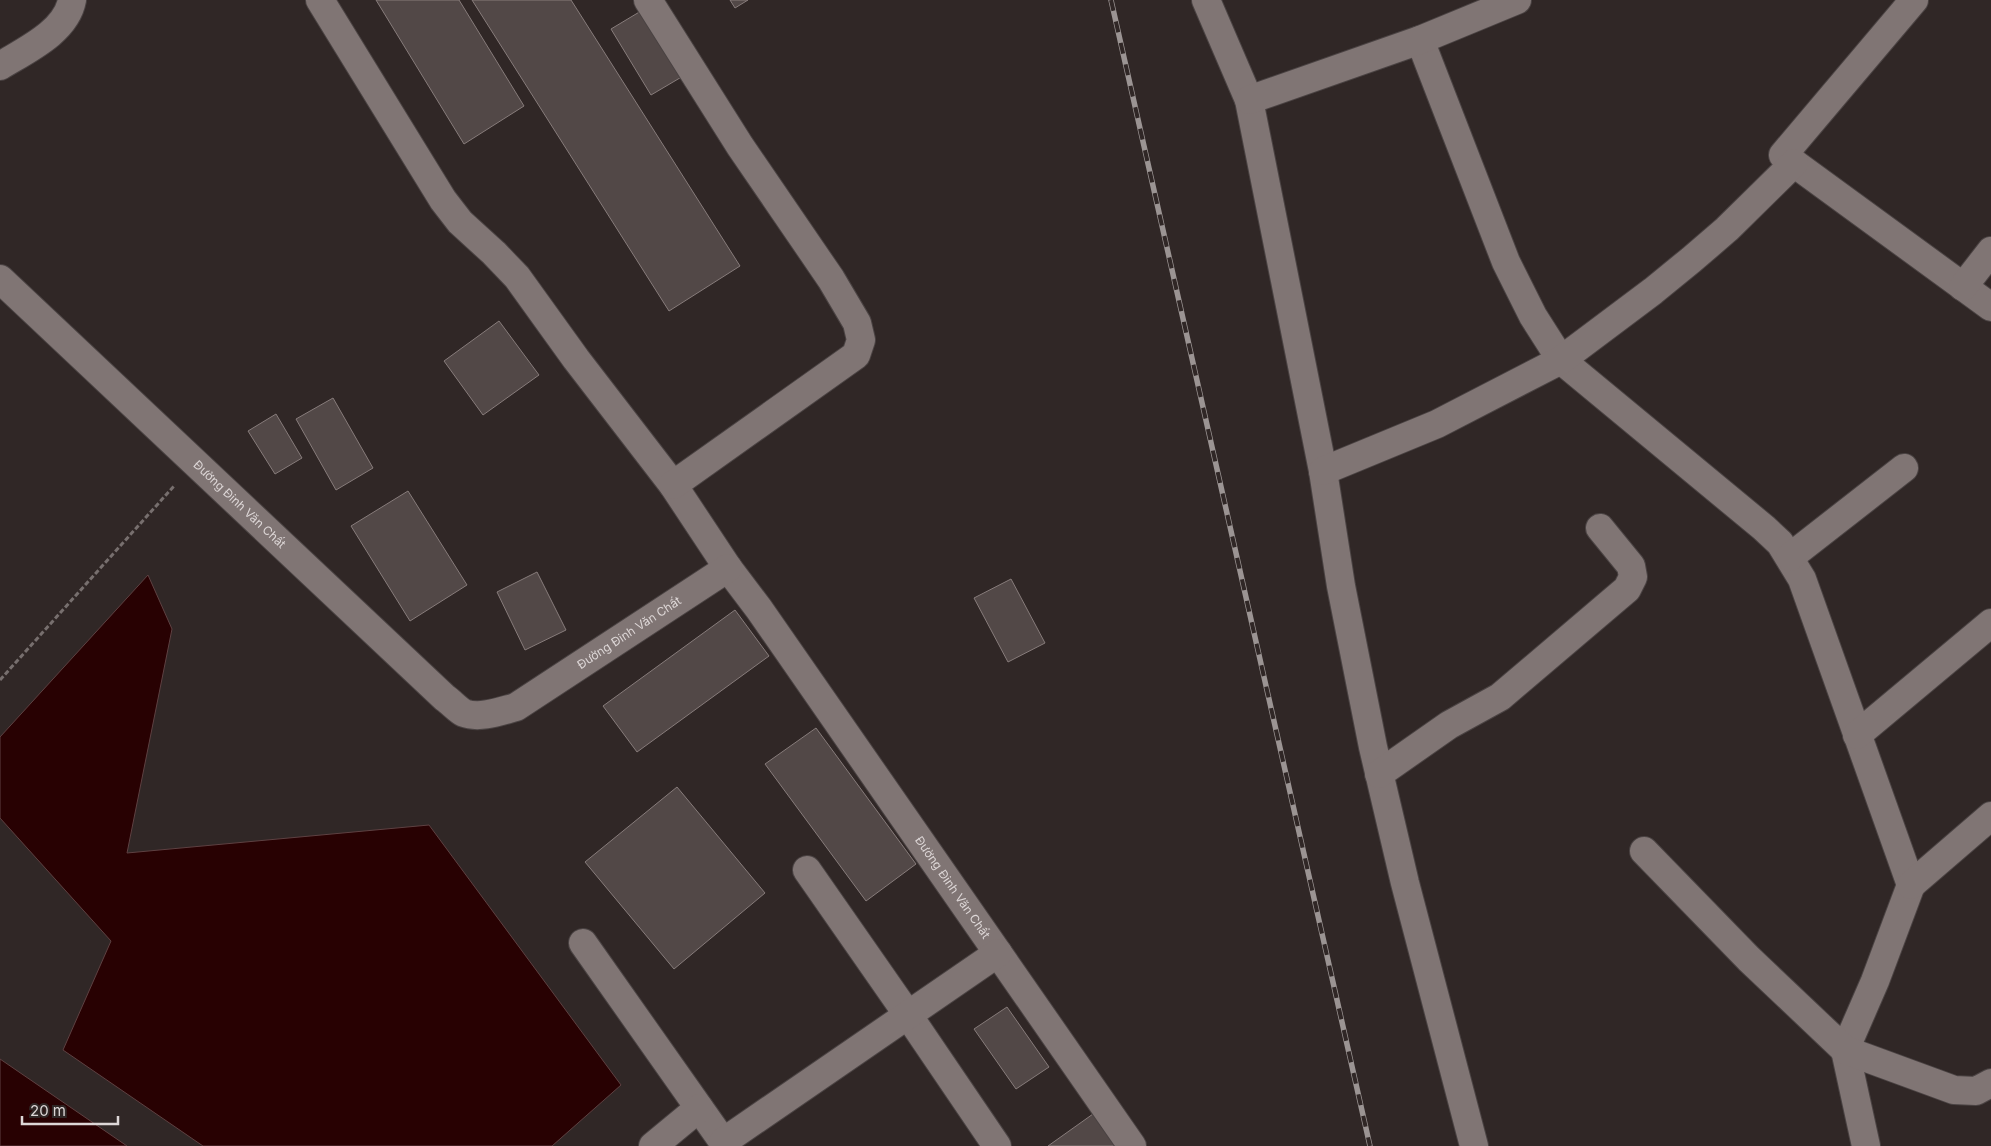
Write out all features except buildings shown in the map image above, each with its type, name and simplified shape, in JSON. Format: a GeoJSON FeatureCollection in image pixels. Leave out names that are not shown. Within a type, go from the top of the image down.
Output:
{"type":"FeatureCollection","features":[{"type":"Feature","properties":{"kind":"street"},"geometry":{"type":"LineString","coordinates":[[0,66],[57,29],[66,18],[72,0]]}},
{"type":"Feature","properties":{"kind":"street"},"geometry":{"type":"LineString","coordinates":[[320,0],[442,200],[460,222],[517,276],[576,359],[673,485],[728,568]]}},
{"type":"Feature","properties":{"kind":"street"},"geometry":{"type":"LineString","coordinates":[[648,0],[740,146],[831,279],[857,323],[861,340],[856,355],[673,485]]}},
{"type":"Feature","properties":{"kind":"street"},"geometry":{"type":"LineString","coordinates":[[1206,0],[1248,100],[1323,471],[1341,586],[1379,774],[1405,884],[1474,1146]]}},
{"type":"Feature","properties":{"kind":"street"},"geometry":{"type":"LineString","coordinates":[[1248,100],[1420,40],[1517,0]]}},
{"type":"Feature","properties":{"kind":"street"},"geometry":{"type":"LineString","coordinates":[[1914,0],[1782,155],[1991,307]]}},
{"type":"Feature","properties":{"kind":"street"},"geometry":{"type":"LineString","coordinates":[[1420,40],[1506,262],[1533,316],[1561,360],[1764,528],[1780,543],[1790,557],[1802,579],[1911,885]]}},
{"type":"Feature","properties":{"kind":"street"},"geometry":{"type":"LineString","coordinates":[[1323,471],[1437,424],[1561,360],[1691,260],[1727,229],[1794,163]]}},
{"type":"Feature","properties":{"kind":"street"},"geometry":{"type":"LineString","coordinates":[[1963,287],[1991,251]]}},
{"type":"Feature","properties":{"kind":"street","name":"Đường Đinh Văn Chất"},"geometry":{"type":"LineString","coordinates":[[0,279],[445,698],[464,713],[496,713],[516,707],[728,568],[759,609],[1132,1146]]}},
{"type":"Feature","properties":{"kind":"street"},"geometry":{"type":"LineString","coordinates":[[1790,557],[1904,468]]}},
{"type":"Feature","properties":{"kind":"street"},"geometry":{"type":"LineString","coordinates":[[1379,774],[1449,724],[1500,697],[1628,589],[1633,577],[1630,566],[1600,528]]}},
{"type":"Feature","properties":{"kind":"street"},"geometry":{"type":"LineString","coordinates":[[1857,736],[1991,623]]}},
{"type":"Feature","properties":{"kind":"street"},"geometry":{"type":"LineString","coordinates":[[1866,1146],[1844,1050],[1875,981],[1911,885],[1991,816]]}},
{"type":"Feature","properties":{"kind":"street"},"geometry":{"type":"LineString","coordinates":[[1644,851],[1749,959],[1844,1050],[1954,1090],[1976,1091],[1991,1083]]}},
{"type":"Feature","properties":{"kind":"street"},"geometry":{"type":"LineString","coordinates":[[807,870],[997,1146]]}},
{"type":"Feature","properties":{"kind":"street"},"geometry":{"type":"LineString","coordinates":[[583,943],[724,1144],[998,953]]}},
{"type":"Feature","properties":{"kind":"street"},"geometry":{"type":"LineString","coordinates":[[653,1146],[699,1108]]}},
{"type":"Feature","properties":{"kind":"path"},"geometry":{"type":"LineString","coordinates":[[0,680],[195,463]]}},
{"type":"Feature","properties":{"kind":"shaded area"},"geometry":{"type":"Polygon","coordinates":[[[148,575],[172,629],[127,853],[429,825],[621,1085],[552,1146],[203,1146],[63,1050],[111,941],[0,818],[0,737],[148,575]]]}},
{"type":"Feature","properties":{"kind":"shaded area"},"geometry":{"type":"Polygon","coordinates":[[[0,1059],[127,1146],[0,1146],[0,1059]]]}},
{"type":"Feature","properties":{"kind":"railway"},"geometry":{"type":"LineString","coordinates":[[1111,0],[1370,1146]]}}]}
